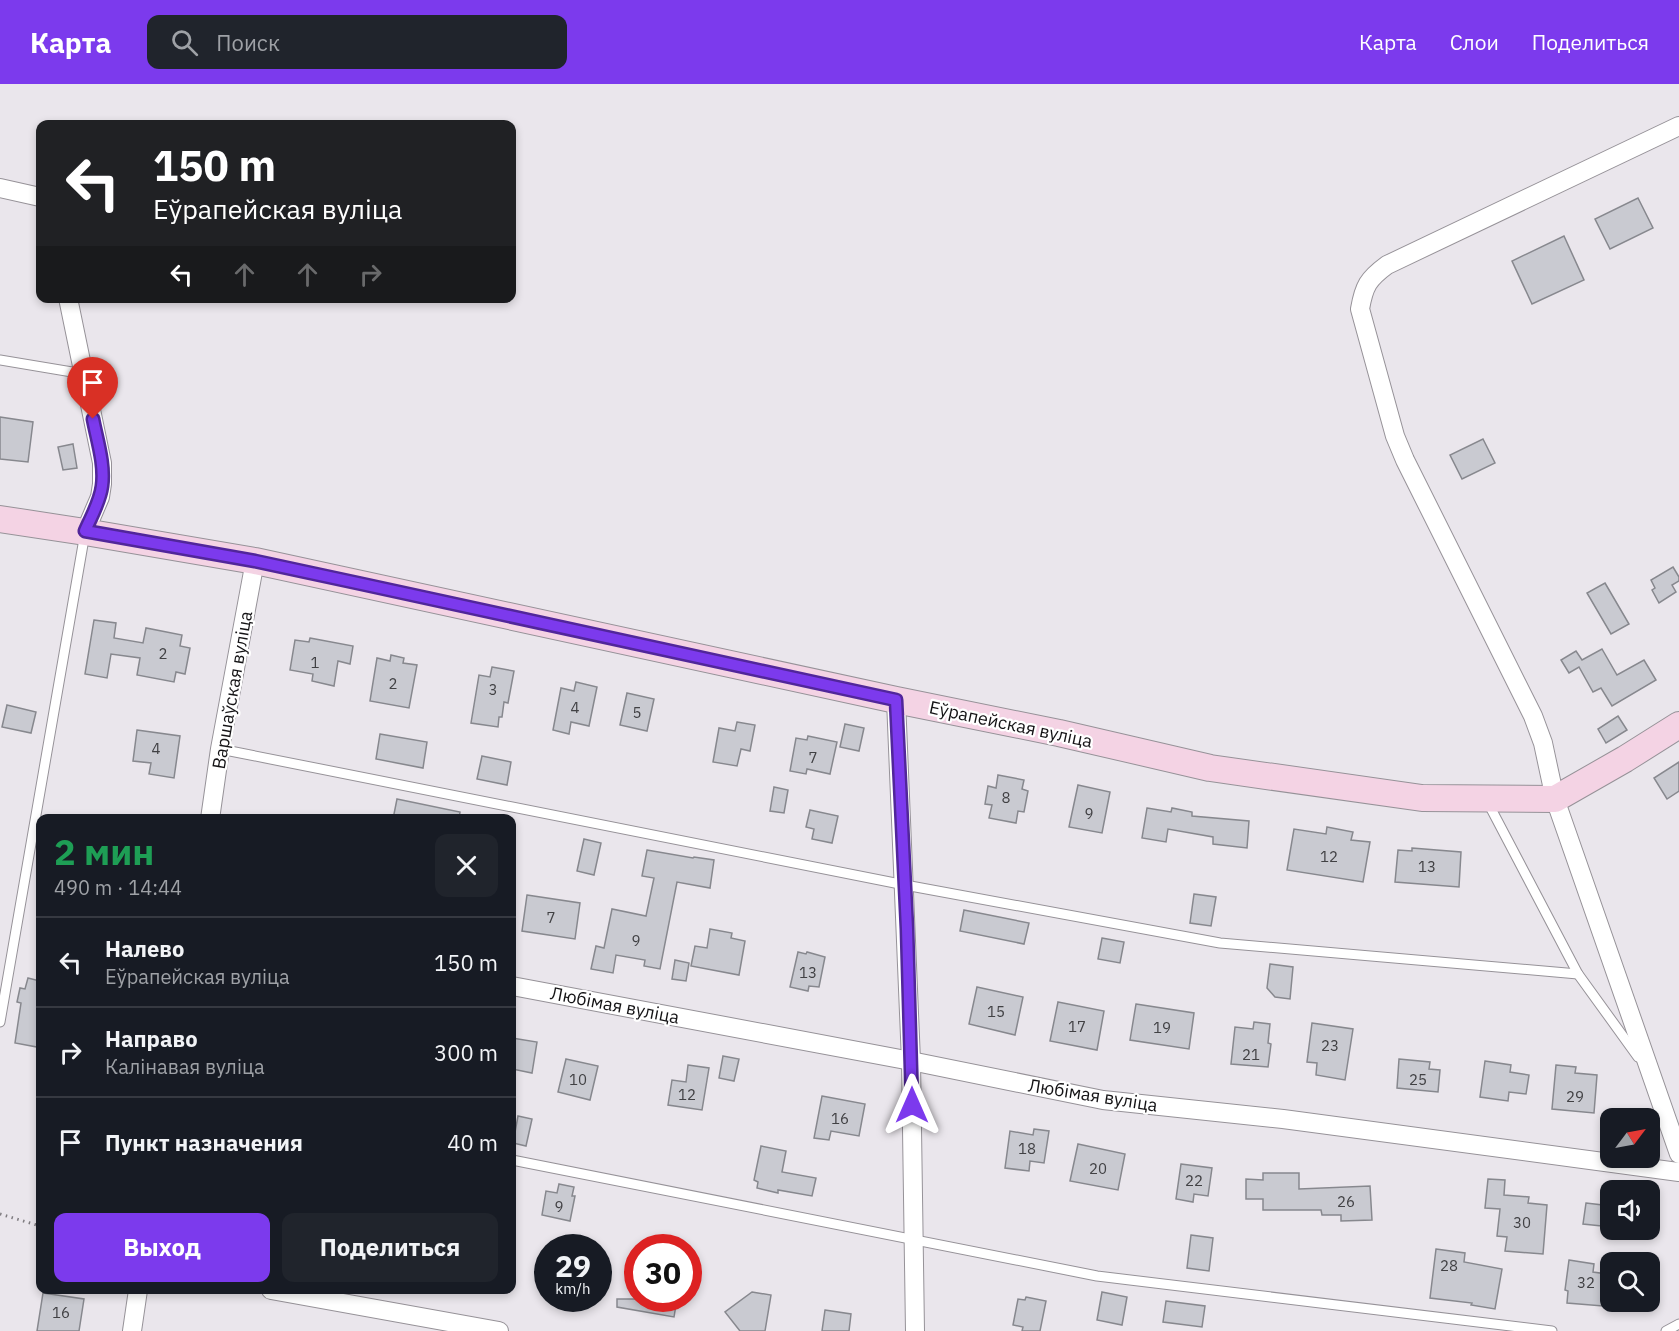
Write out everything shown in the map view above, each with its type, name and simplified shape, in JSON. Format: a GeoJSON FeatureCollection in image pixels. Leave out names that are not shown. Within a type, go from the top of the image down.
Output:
{"type":"FeatureCollection","features":[{"type":"Feature","properties":{"kind":"street"},"geometry":{"type":"LineString","coordinates":[[1679,126],[1387,265],[1371,277],[1363,291],[1360,309],[1395,436],[1533,716],[1543,743],[1554,799],[1679,1154]]}},
{"type":"Feature","properties":{"kind":"street"},"geometry":{"type":"LineString","coordinates":[[0,188],[36,196]]}},
{"type":"Feature","properties":{"kind":"street"},"geometry":{"type":"LineString","coordinates":[[69,303],[102,463],[100,497],[85,531]]}},
{"type":"Feature","properties":{"kind":"street","name":"Еўрапейская вуліца"},"geometry":{"type":"LineString","coordinates":[[0,519],[85,531],[255,561],[896,700],[1059,733],[1210,768],[1422,798],[1554,799]]}},
{"type":"Feature","properties":{"kind":"street","name":"Варшаўская вуліца"},"geometry":{"type":"LineString","coordinates":[[211,814],[220,749],[255,561]]}},
{"type":"Feature","properties":{"kind":"street"},"geometry":{"type":"LineString","coordinates":[[896,700],[911,1061],[915,1331]]}},
{"type":"Feature","properties":{"kind":"street"},"geometry":{"type":"LineString","coordinates":[[1554,799],[1679,725]]}},
{"type":"Feature","properties":{"kind":"street","name":"Любімая вуліца"},"geometry":{"type":"LineString","coordinates":[[516,987],[911,1061],[1103,1100],[1283,1119],[1679,1172]]}},
{"type":"Feature","properties":{"kind":"street"},"geometry":{"type":"LineString","coordinates":[[132,1331],[137,1294]]}},
{"type":"Feature","properties":{"kind":"street"},"geometry":{"type":"LineString","coordinates":[[293,1294],[499,1331]]}},
{"type":"Feature","properties":{"kind":"lane"},"geometry":{"type":"LineString","coordinates":[[0,360],[84,374]]}},
{"type":"Feature","properties":{"kind":"lane"},"geometry":{"type":"LineString","coordinates":[[0,1022],[85,531]]}},
{"type":"Feature","properties":{"kind":"lane"},"geometry":{"type":"LineString","coordinates":[[220,749],[905,885],[1220,943],[1578,974]]}},
{"type":"Feature","properties":{"kind":"lane"},"geometry":{"type":"LineString","coordinates":[[1486,799],[1578,974],[1649,1071]]}},
{"type":"Feature","properties":{"kind":"lane"},"geometry":{"type":"LineString","coordinates":[[516,1161],[1097,1275],[1552,1331]]}},
{"type":"Feature","properties":{"kind":"lane"},"geometry":{"type":"LineString","coordinates":[[1666,1331],[1679,1324]]}},
{"type":"Feature","properties":{"kind":"path"},"geometry":{"type":"LineString","coordinates":[[0,1214],[36,1225]]}},
{"type":"Feature","properties":{"kind":"building"},"geometry":{"type":"Polygon","coordinates":[[[1638,198],[1653,228],[1610,249],[1595,219],[1638,198]]]}},
{"type":"Feature","properties":{"kind":"building"},"geometry":{"type":"Polygon","coordinates":[[[1564,236],[1584,280],[1532,304],[1512,261],[1564,236]]]}},
{"type":"Feature","properties":{"kind":"building"},"geometry":{"type":"Polygon","coordinates":[[[0,417],[33,422],[28,462],[0,459],[0,417]]]}},
{"type":"Feature","properties":{"kind":"building"},"geometry":{"type":"Polygon","coordinates":[[[1483,439],[1495,463],[1462,479],[1450,455],[1483,439]]]}},
{"type":"Feature","properties":{"kind":"building"},"geometry":{"type":"Polygon","coordinates":[[[73,444],[77,468],[63,470],[58,447],[73,444]]]}},
{"type":"Feature","properties":{"kind":"building"},"geometry":{"type":"Polygon","coordinates":[[[1673,567],[1679,577],[1679,581],[1672,585],[1676,592],[1659,603],[1652,590],[1655,588],[1651,580],[1673,567]]]}},
{"type":"Feature","properties":{"kind":"building"},"geometry":{"type":"Polygon","coordinates":[[[1605,583],[1629,624],[1611,634],[1587,593],[1605,583]]]}},
{"type":"Feature","properties":{"kind":"building"},"geometry":{"type":"Polygon","coordinates":[[[94,620],[116,623],[114,638],[143,643],[146,628],[182,635],[180,646],[190,648],[185,674],[176,672],[174,682],[137,675],[140,658],[111,654],[107,678],[85,674],[94,620]]]}},
{"type":"Feature","properties":{"kind":"building"},"geometry":{"type":"Polygon","coordinates":[[[310,638],[353,646],[350,664],[338,661],[334,686],[312,681],[313,674],[290,670],[295,640],[309,642],[310,638]]]}},
{"type":"Feature","properties":{"kind":"building"},"geometry":{"type":"Polygon","coordinates":[[[1602,649],[1617,675],[1644,660],[1656,680],[1612,706],[1601,688],[1593,692],[1579,667],[1569,673],[1561,660],[1576,651],[1582,660],[1602,649]]]}},
{"type":"Feature","properties":{"kind":"building"},"geometry":{"type":"Polygon","coordinates":[[[391,655],[404,658],[403,663],[417,665],[409,708],[370,701],[377,658],[390,661],[391,655]]]}},
{"type":"Feature","properties":{"kind":"building"},"geometry":{"type":"Polygon","coordinates":[[[492,667],[514,671],[508,703],[504,702],[498,727],[471,723],[479,675],[490,677],[492,667]]]}},
{"type":"Feature","properties":{"kind":"building"},"geometry":{"type":"Polygon","coordinates":[[[576,682],[597,687],[589,726],[571,722],[569,734],[553,730],[561,688],[574,691],[576,682]]]}},
{"type":"Feature","properties":{"kind":"building"},"geometry":{"type":"Polygon","coordinates":[[[627,693],[654,699],[647,731],[620,725],[627,693]]]}},
{"type":"Feature","properties":{"kind":"building"},"geometry":{"type":"Polygon","coordinates":[[[7,705],[36,712],[31,733],[2,727],[7,705]]]}},
{"type":"Feature","properties":{"kind":"building"},"geometry":{"type":"Polygon","coordinates":[[[1618,716],[1627,730],[1606,743],[1598,729],[1618,716]]]}},
{"type":"Feature","properties":{"kind":"building"},"geometry":{"type":"Polygon","coordinates":[[[737,722],[755,725],[750,751],[741,749],[737,766],[713,762],[719,728],[735,731],[737,722]]]}},
{"type":"Feature","properties":{"kind":"building"},"geometry":{"type":"Polygon","coordinates":[[[845,724],[864,728],[859,751],[840,747],[845,724]]]}},
{"type":"Feature","properties":{"kind":"building"},"geometry":{"type":"Polygon","coordinates":[[[137,730],[180,736],[174,778],[149,774],[151,763],[133,761],[137,730]]]}},
{"type":"Feature","properties":{"kind":"building"},"geometry":{"type":"Polygon","coordinates":[[[380,734],[427,742],[423,768],[376,759],[380,734]]]}},
{"type":"Feature","properties":{"kind":"building"},"geometry":{"type":"Polygon","coordinates":[[[808,736],[837,742],[830,774],[807,769],[806,774],[790,771],[796,738],[807,740],[808,736]]]}},
{"type":"Feature","properties":{"kind":"building"},"geometry":{"type":"Polygon","coordinates":[[[482,756],[511,762],[507,785],[477,779],[482,756]]]}},
{"type":"Feature","properties":{"kind":"building"},"geometry":{"type":"Polygon","coordinates":[[[1679,762],[1679,791],[1667,799],[1654,778],[1679,762]]]}},
{"type":"Feature","properties":{"kind":"building"},"geometry":{"type":"Polygon","coordinates":[[[998,775],[1024,780],[1022,789],[1028,791],[1024,812],[1018,811],[1016,823],[989,818],[992,805],[985,804],[988,786],[996,788],[998,775]]]}},
{"type":"Feature","properties":{"kind":"building"},"geometry":{"type":"Polygon","coordinates":[[[1078,785],[1110,792],[1102,833],[1069,827],[1078,785]]]}},
{"type":"Feature","properties":{"kind":"building"},"geometry":{"type":"Polygon","coordinates":[[[774,787],[788,790],[784,813],[770,811],[774,787]]]}},
{"type":"Feature","properties":{"kind":"building"},"geometry":{"type":"Polygon","coordinates":[[[397,799],[460,812],[460,814],[394,814],[397,799]]]}},
{"type":"Feature","properties":{"kind":"building"},"geometry":{"type":"Polygon","coordinates":[[[1147,808],[1171,812],[1172,808],[1192,812],[1192,816],[1249,821],[1247,848],[1213,844],[1213,837],[1168,829],[1166,842],[1142,838],[1147,808]]]}},
{"type":"Feature","properties":{"kind":"building"},"geometry":{"type":"Polygon","coordinates":[[[810,810],[838,816],[832,843],[812,839],[814,829],[806,827],[810,810]]]}},
{"type":"Feature","properties":{"kind":"building"},"geometry":{"type":"Polygon","coordinates":[[[1327,827],[1353,832],[1351,840],[1370,842],[1363,882],[1287,870],[1294,829],[1326,834],[1327,827]]]}},
{"type":"Feature","properties":{"kind":"building"},"geometry":{"type":"Polygon","coordinates":[[[584,839],[601,843],[594,875],[577,871],[584,839]]]}},
{"type":"Feature","properties":{"kind":"building"},"geometry":{"type":"Polygon","coordinates":[[[1412,848],[1461,852],[1459,887],[1395,882],[1398,850],[1412,851],[1412,848]]]}},
{"type":"Feature","properties":{"kind":"building"},"geometry":{"type":"Polygon","coordinates":[[[647,850],[714,860],[710,888],[677,882],[660,969],[644,966],[645,960],[616,955],[613,973],[591,969],[596,946],[604,948],[612,909],[646,916],[654,878],[642,876],[647,850]]]}},
{"type":"Feature","properties":{"kind":"building"},"geometry":{"type":"Polygon","coordinates":[[[1194,894],[1216,897],[1211,926],[1190,923],[1194,894]]]}},
{"type":"Feature","properties":{"kind":"building"},"geometry":{"type":"Polygon","coordinates":[[[527,895],[580,903],[575,939],[522,931],[527,895]]]}},
{"type":"Feature","properties":{"kind":"building"},"geometry":{"type":"Polygon","coordinates":[[[964,910],[1029,923],[1024,944],[960,931],[964,910]]]}},
{"type":"Feature","properties":{"kind":"building"},"geometry":{"type":"Polygon","coordinates":[[[710,929],[732,933],[731,938],[745,941],[739,975],[691,966],[695,946],[707,948],[710,929]]]}},
{"type":"Feature","properties":{"kind":"building"},"geometry":{"type":"Polygon","coordinates":[[[1102,938],[1124,942],[1120,963],[1098,959],[1102,938]]]}},
{"type":"Feature","properties":{"kind":"building"},"geometry":{"type":"Polygon","coordinates":[[[798,952],[825,957],[819,987],[809,986],[808,991],[790,987],[798,952]]]}},
{"type":"Feature","properties":{"kind":"building"},"geometry":{"type":"Polygon","coordinates":[[[675,960],[689,963],[686,981],[672,979],[675,960]]]}},
{"type":"Feature","properties":{"kind":"building"},"geometry":{"type":"Polygon","coordinates":[[[1270,964],[1293,967],[1290,999],[1275,997],[1267,988],[1270,964]]]}},
{"type":"Feature","properties":{"kind":"building"},"geometry":{"type":"Polygon","coordinates":[[[28,978],[36,980],[36,1047],[15,1043],[21,1003],[17,1002],[20,988],[25,989],[28,978]]]}},
{"type":"Feature","properties":{"kind":"building"},"geometry":{"type":"Polygon","coordinates":[[[977,987],[1023,997],[1015,1035],[969,1024],[977,987]]]}},
{"type":"Feature","properties":{"kind":"building"},"geometry":{"type":"Polygon","coordinates":[[[1058,1002],[1104,1011],[1097,1050],[1050,1041],[1058,1002]]]}},
{"type":"Feature","properties":{"kind":"building"},"geometry":{"type":"Polygon","coordinates":[[[1136,1004],[1194,1013],[1189,1049],[1130,1040],[1136,1004]]]}},
{"type":"Feature","properties":{"kind":"building"},"geometry":{"type":"Polygon","coordinates":[[[1254,1022],[1270,1024],[1268,1043],[1271,1044],[1268,1067],[1231,1064],[1235,1027],[1253,1029],[1254,1022]]]}},
{"type":"Feature","properties":{"kind":"building"},"geometry":{"type":"Polygon","coordinates":[[[1312,1023],[1353,1029],[1345,1080],[1316,1075],[1317,1063],[1307,1062],[1312,1023]]]}},
{"type":"Feature","properties":{"kind":"building"},"geometry":{"type":"Polygon","coordinates":[[[516,1039],[537,1042],[532,1073],[516,1070],[516,1039]]]}},
{"type":"Feature","properties":{"kind":"building"},"geometry":{"type":"Polygon","coordinates":[[[723,1056],[739,1059],[734,1081],[719,1078],[723,1056]]]}},
{"type":"Feature","properties":{"kind":"building"},"geometry":{"type":"Polygon","coordinates":[[[566,1059],[598,1066],[590,1100],[558,1092],[566,1059]]]}},
{"type":"Feature","properties":{"kind":"building"},"geometry":{"type":"Polygon","coordinates":[[[1399,1059],[1430,1062],[1429,1069],[1440,1070],[1438,1092],[1397,1088],[1399,1059]]]}},
{"type":"Feature","properties":{"kind":"building"},"geometry":{"type":"Polygon","coordinates":[[[1485,1061],[1511,1065],[1510,1072],[1529,1075],[1526,1094],[1509,1092],[1508,1101],[1480,1097],[1485,1061]]]}},
{"type":"Feature","properties":{"kind":"building"},"geometry":{"type":"Polygon","coordinates":[[[688,1065],[709,1068],[702,1110],[668,1105],[672,1080],[686,1082],[688,1065]]]}},
{"type":"Feature","properties":{"kind":"building"},"geometry":{"type":"Polygon","coordinates":[[[1556,1065],[1576,1067],[1575,1073],[1597,1075],[1594,1113],[1552,1109],[1556,1065]]]}},
{"type":"Feature","properties":{"kind":"building"},"geometry":{"type":"Polygon","coordinates":[[[822,1096],[865,1104],[859,1136],[831,1131],[829,1140],[814,1138],[822,1096]]]}},
{"type":"Feature","properties":{"kind":"building"},"geometry":{"type":"Polygon","coordinates":[[[518,1116],[532,1119],[526,1146],[516,1144],[518,1116]]]}},
{"type":"Feature","properties":{"kind":"building"},"geometry":{"type":"Polygon","coordinates":[[[1034,1129],[1049,1131],[1044,1163],[1030,1161],[1029,1171],[1005,1168],[1010,1131],[1033,1135],[1034,1129]]]}},
{"type":"Feature","properties":{"kind":"building"},"geometry":{"type":"Polygon","coordinates":[[[1078,1144],[1125,1154],[1118,1190],[1070,1181],[1078,1144]]]}},
{"type":"Feature","properties":{"kind":"building"},"geometry":{"type":"Polygon","coordinates":[[[761,1146],[786,1151],[782,1172],[816,1178],[812,1196],[778,1190],[778,1193],[757,1188],[758,1182],[754,1180],[761,1146]]]}},
{"type":"Feature","properties":{"kind":"building"},"geometry":{"type":"Polygon","coordinates":[[[1181,1164],[1212,1168],[1208,1196],[1194,1194],[1193,1202],[1176,1199],[1181,1164]]]}},
{"type":"Feature","properties":{"kind":"building"},"geometry":{"type":"Polygon","coordinates":[[[1263,1173],[1299,1173],[1299,1189],[1370,1186],[1372,1220],[1341,1221],[1341,1215],[1322,1215],[1321,1210],[1263,1210],[1263,1199],[1246,1199],[1246,1179],[1263,1180],[1263,1173]]]}},
{"type":"Feature","properties":{"kind":"building"},"geometry":{"type":"Polygon","coordinates":[[[1488,1179],[1505,1180],[1504,1195],[1529,1197],[1528,1203],[1547,1205],[1543,1254],[1505,1251],[1507,1237],[1497,1236],[1500,1209],[1485,1208],[1488,1179]]]}},
{"type":"Feature","properties":{"kind":"building"},"geometry":{"type":"Polygon","coordinates":[[[559,1184],[574,1187],[572,1196],[575,1196],[570,1221],[542,1215],[546,1191],[557,1193],[559,1184]]]}},
{"type":"Feature","properties":{"kind":"building"},"geometry":{"type":"Polygon","coordinates":[[[1586,1203],[1600,1205],[1600,1226],[1583,1224],[1586,1203]]]}},
{"type":"Feature","properties":{"kind":"building"},"geometry":{"type":"Polygon","coordinates":[[[1191,1235],[1213,1238],[1209,1271],[1187,1268],[1191,1235]]]}},
{"type":"Feature","properties":{"kind":"building"},"geometry":{"type":"Polygon","coordinates":[[[1436,1249],[1465,1253],[1464,1262],[1502,1269],[1495,1309],[1471,1305],[1472,1303],[1430,1298],[1436,1249]]]}},
{"type":"Feature","properties":{"kind":"building"},"geometry":{"type":"Polygon","coordinates":[[[1569,1260],[1594,1264],[1593,1272],[1600,1273],[1600,1306],[1567,1303],[1568,1291],[1565,1290],[1569,1260]]]}},
{"type":"Feature","properties":{"kind":"building"},"geometry":{"type":"Polygon","coordinates":[[[752,1292],[771,1295],[765,1331],[740,1331],[725,1312],[752,1292]]]}},
{"type":"Feature","properties":{"kind":"building"},"geometry":{"type":"Polygon","coordinates":[[[1102,1292],[1127,1297],[1122,1325],[1097,1320],[1102,1292]]]}},
{"type":"Feature","properties":{"kind":"building"},"geometry":{"type":"Polygon","coordinates":[[[43,1294],[84,1299],[79,1331],[37,1331],[43,1294]]]}},
{"type":"Feature","properties":{"kind":"building"},"geometry":{"type":"Polygon","coordinates":[[[1026,1297],[1046,1301],[1040,1331],[1022,1331],[1023,1327],[1013,1325],[1018,1299],[1025,1300],[1026,1297]]]}},
{"type":"Feature","properties":{"kind":"building"},"geometry":{"type":"Polygon","coordinates":[[[617,1299],[624,1299],[624,1308],[617,1307],[617,1299]]]}},
{"type":"Feature","properties":{"kind":"building"},"geometry":{"type":"Polygon","coordinates":[[[1166,1301],[1205,1306],[1202,1327],[1163,1322],[1166,1301]]]}},
{"type":"Feature","properties":{"kind":"building"},"geometry":{"type":"Polygon","coordinates":[[[825,1310],[851,1314],[849,1331],[822,1331],[825,1310]]]}},
{"type":"Feature","properties":{"kind":"building"},"geometry":{"type":"Polygon","coordinates":[[[646,1312],[675,1312],[674,1317],[646,1312]]]}},
{"type":"Feature","properties":{"kind":"route"},"geometry":{"type":"LineString","coordinates":[[93,419],[102,463],[102,484],[100,497],[85,531],[255,561],[896,700],[907,929],[912,1105]]}}]}
